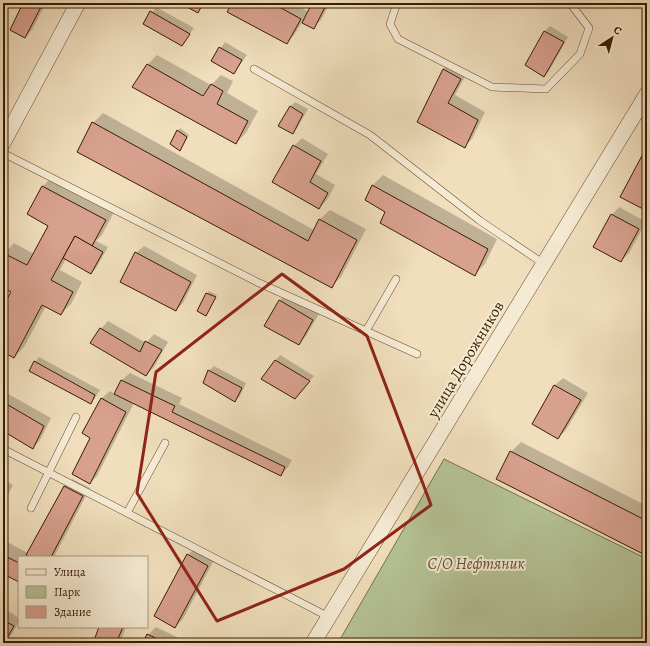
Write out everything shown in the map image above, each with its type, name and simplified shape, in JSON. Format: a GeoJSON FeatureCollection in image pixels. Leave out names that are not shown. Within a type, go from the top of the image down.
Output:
{"type":"FeatureCollection","features":[{"type":"Feature","properties":{"kind":"street"},"geometry":{"type":"LineString","coordinates":[[3,143],[78,3]]}},
{"type":"Feature","properties":{"kind":"street","name":"улица Дорожников"},"geometry":{"type":"LineString","coordinates":[[313,643],[647,94]]}},
{"type":"Feature","properties":{"kind":"lane"},"geometry":{"type":"LineString","coordinates":[[397,3],[390,24],[398,39],[492,87],[546,89],[580,54],[589,28],[570,3]]}},
{"type":"Feature","properties":{"kind":"lane"},"geometry":{"type":"LineString","coordinates":[[254,69],[370,135],[479,220],[544,264]]}},
{"type":"Feature","properties":{"kind":"lane"},"geometry":{"type":"LineString","coordinates":[[3,153],[257,282],[417,354]]}},
{"type":"Feature","properties":{"kind":"lane"},"geometry":{"type":"LineString","coordinates":[[366,331],[396,279]]}},
{"type":"Feature","properties":{"kind":"lane"},"geometry":{"type":"LineString","coordinates":[[31,508],[76,417]]}},
{"type":"Feature","properties":{"kind":"lane"},"geometry":{"type":"LineString","coordinates":[[127,513],[165,443]]}},
{"type":"Feature","properties":{"kind":"lane"},"geometry":{"type":"LineString","coordinates":[[3,449],[329,617]]}},
{"type":"Feature","properties":{"kind":"highlighted area"},"geometry":{"type":"Polygon","coordinates":[[[282,274],[367,336],[431,505],[344,569],[217,621],[137,493],[156,372],[282,274]]]}},
{"type":"Feature","properties":{"kind":"green space","name":"С/О Нефтяник"},"geometry":{"type":"Polygon","coordinates":[[[444,459],[647,559],[647,643],[338,643],[444,459]]]}},
{"type":"Feature","properties":{"kind":"building"},"geometry":{"type":"Polygon","coordinates":[[[23,3],[43,3],[25,38],[10,30],[23,3]]]}},
{"type":"Feature","properties":{"kind":"building"},"geometry":{"type":"Polygon","coordinates":[[[180,3],[203,3],[198,13],[180,3]]]}},
{"type":"Feature","properties":{"kind":"building"},"geometry":{"type":"Polygon","coordinates":[[[232,3],[272,3],[301,19],[287,44],[227,12],[232,3]]]}},
{"type":"Feature","properties":{"kind":"building"},"geometry":{"type":"Polygon","coordinates":[[[312,3],[327,3],[314,29],[302,23],[312,3]]]}},
{"type":"Feature","properties":{"kind":"building"},"geometry":{"type":"Polygon","coordinates":[[[150,11],[190,34],[182,46],[143,24],[150,11]]]}},
{"type":"Feature","properties":{"kind":"building"},"geometry":{"type":"Polygon","coordinates":[[[544,31],[564,42],[544,77],[525,65],[544,31]]]}},
{"type":"Feature","properties":{"kind":"building"},"geometry":{"type":"Polygon","coordinates":[[[219,47],[242,60],[234,74],[211,61],[219,47]]]}},
{"type":"Feature","properties":{"kind":"building"},"geometry":{"type":"Polygon","coordinates":[[[147,64],[203,96],[211,84],[223,91],[217,104],[248,121],[236,144],[132,87],[147,64]]]}},
{"type":"Feature","properties":{"kind":"building"},"geometry":{"type":"Polygon","coordinates":[[[443,69],[461,79],[448,103],[478,120],[465,148],[417,122],[443,69]]]}},
{"type":"Feature","properties":{"kind":"building"},"geometry":{"type":"Polygon","coordinates":[[[290,106],[303,114],[293,134],[278,126],[290,106]]]}},
{"type":"Feature","properties":{"kind":"building"},"geometry":{"type":"Polygon","coordinates":[[[92,122],[308,241],[319,219],[357,240],[332,288],[77,152],[92,122]]]}},
{"type":"Feature","properties":{"kind":"building"},"geometry":{"type":"Polygon","coordinates":[[[177,130],[187,137],[180,151],[170,144],[177,130]]]}},
{"type":"Feature","properties":{"kind":"building"},"geometry":{"type":"Polygon","coordinates":[[[293,145],[321,161],[310,182],[328,193],[319,209],[272,182],[293,145]]]}},
{"type":"Feature","properties":{"kind":"building"},"geometry":{"type":"Polygon","coordinates":[[[645,150],[647,151],[647,211],[620,197],[645,150]]]}},
{"type":"Feature","properties":{"kind":"building"},"geometry":{"type":"Polygon","coordinates":[[[372,185],[488,249],[475,276],[380,223],[385,212],[365,200],[372,185]]]}},
{"type":"Feature","properties":{"kind":"building"},"geometry":{"type":"Polygon","coordinates":[[[42,186],[106,220],[92,246],[75,236],[51,280],[73,292],[61,315],[42,305],[14,358],[3,352],[3,306],[11,292],[3,288],[3,253],[27,265],[48,226],[27,214],[42,186]]]}},
{"type":"Feature","properties":{"kind":"building"},"geometry":{"type":"Polygon","coordinates":[[[611,214],[639,229],[621,262],[593,247],[611,214]]]}},
{"type":"Feature","properties":{"kind":"building"},"geometry":{"type":"Polygon","coordinates":[[[75,236],[103,252],[91,274],[63,258],[75,236]]]}},
{"type":"Feature","properties":{"kind":"building"},"geometry":{"type":"Polygon","coordinates":[[[135,252],[191,282],[176,311],[120,282],[135,252]]]}},
{"type":"Feature","properties":{"kind":"building"},"geometry":{"type":"Polygon","coordinates":[[[206,293],[216,297],[206,316],[197,311],[206,293]]]}},
{"type":"Feature","properties":{"kind":"building"},"geometry":{"type":"Polygon","coordinates":[[[279,300],[313,320],[299,345],[264,326],[279,300]]]}},
{"type":"Feature","properties":{"kind":"building"},"geometry":{"type":"Polygon","coordinates":[[[100,328],[140,352],[145,341],[162,350],[146,376],[90,343],[100,328]]]}},
{"type":"Feature","properties":{"kind":"building"},"geometry":{"type":"Polygon","coordinates":[[[275,360],[310,381],[295,399],[261,379],[275,360]]]}},
{"type":"Feature","properties":{"kind":"building"},"geometry":{"type":"Polygon","coordinates":[[[34,361],[95,395],[91,404],[29,371],[34,361]]]}},
{"type":"Feature","properties":{"kind":"building"},"geometry":{"type":"Polygon","coordinates":[[[208,370],[242,388],[235,402],[203,383],[208,370]]]}},
{"type":"Feature","properties":{"kind":"building"},"geometry":{"type":"Polygon","coordinates":[[[121,380],[175,406],[172,412],[285,467],[281,476],[114,394],[121,380]]]}},
{"type":"Feature","properties":{"kind":"building"},"geometry":{"type":"Polygon","coordinates":[[[554,385],[581,400],[558,439],[532,424],[554,385]]]}},
{"type":"Feature","properties":{"kind":"building"},"geometry":{"type":"Polygon","coordinates":[[[101,398],[126,412],[90,484],[72,474],[90,438],[82,433],[101,398]]]}},
{"type":"Feature","properties":{"kind":"building"},"geometry":{"type":"Polygon","coordinates":[[[3,402],[44,426],[33,449],[3,431],[3,402]]]}},
{"type":"Feature","properties":{"kind":"building"},"geometry":{"type":"Polygon","coordinates":[[[510,451],[647,521],[647,556],[496,479],[510,451]]]}},
{"type":"Feature","properties":{"kind":"building"},"geometry":{"type":"Polygon","coordinates":[[[64,486],[83,496],[52,556],[26,555],[64,486]]]}},
{"type":"Feature","properties":{"kind":"building"},"geometry":{"type":"Polygon","coordinates":[[[187,554],[208,566],[175,628],[154,616],[187,554]]]}},
{"type":"Feature","properties":{"kind":"building"},"geometry":{"type":"Polygon","coordinates":[[[3,555],[18,562],[18,582],[3,574],[3,555]]]}},
{"type":"Feature","properties":{"kind":"building"},"geometry":{"type":"Polygon","coordinates":[[[3,620],[14,626],[4,643],[3,643],[3,620]]]}},
{"type":"Feature","properties":{"kind":"building"},"geometry":{"type":"Polygon","coordinates":[[[99,628],[123,628],[116,643],[93,643],[99,628]]]}},
{"type":"Feature","properties":{"kind":"building"},"geometry":{"type":"Polygon","coordinates":[[[147,634],[166,643],[143,643],[147,634]]]}}]}
